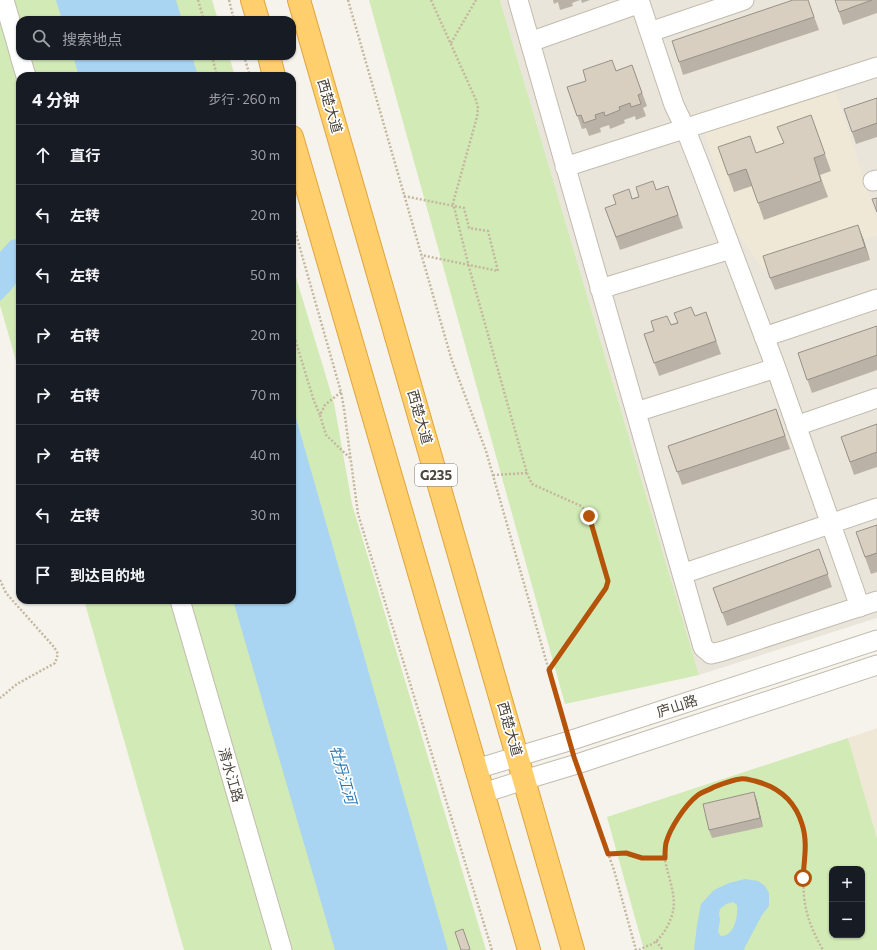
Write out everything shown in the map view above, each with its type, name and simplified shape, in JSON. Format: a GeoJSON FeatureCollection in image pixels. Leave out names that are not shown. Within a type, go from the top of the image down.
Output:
{"type":"FeatureCollection","features":[{"type":"Feature","properties":{"kind":"highway"},"geometry":{"type":"LineString","coordinates":[[252,0],[257,16]]}},
{"type":"Feature","properties":{"kind":"highway","name":"西楚大道"},"geometry":{"type":"LineString","coordinates":[[299,0],[573,950]]}},
{"type":"Feature","properties":{"kind":"highway"},"geometry":{"type":"LineString","coordinates":[[270,60],[273,72]]}},
{"type":"Feature","properties":{"kind":"highway","name":"G235"},"geometry":{"type":"LineString","coordinates":[[296,151],[528,950]]}},
{"type":"Feature","properties":{"kind":"street"},"geometry":{"type":"LineString","coordinates":[[4,0],[16,41]]}},
{"type":"Feature","properties":{"kind":"street"},"geometry":{"type":"LineString","coordinates":[[518,0],[565,167],[703,647],[711,654],[724,651],[869,604],[831,524],[776,368],[685,128],[674,105],[639,2],[530,42]]}},
{"type":"Feature","properties":{"kind":"street"},"geometry":{"type":"LineString","coordinates":[[650,32],[744,0]]}},
{"type":"Feature","properties":{"kind":"street"},"geometry":{"type":"LineString","coordinates":[[21,60],[25,72]]}},
{"type":"Feature","properties":{"kind":"street"},"geometry":{"type":"LineString","coordinates":[[565,167],[877,67]]}},
{"type":"Feature","properties":{"kind":"street"},"geometry":{"type":"LineString","coordinates":[[600,289],[731,249]]}},
{"type":"Feature","properties":{"kind":"street"},"geometry":{"type":"LineString","coordinates":[[764,337],[877,299]]}},
{"type":"Feature","properties":{"kind":"street"},"geometry":{"type":"LineString","coordinates":[[636,412],[776,368]]}},
{"type":"Feature","properties":{"kind":"street"},"geometry":{"type":"LineString","coordinates":[[796,426],[877,398]]}},
{"type":"Feature","properties":{"kind":"street"},"geometry":{"type":"LineString","coordinates":[[682,574],[877,508]]}},
{"type":"Feature","properties":{"kind":"street","name":"清水江路"},"geometry":{"type":"LineString","coordinates":[[181,604],[282,950]]}},
{"type":"Feature","properties":{"kind":"street","name":"庐山路"},"geometry":{"type":"LineString","coordinates":[[476,769],[569,741],[877,640]]}},
{"type":"Feature","properties":{"kind":"street","name":"庐山路"},"geometry":{"type":"LineString","coordinates":[[483,793],[577,764],[877,665]]}},
{"type":"Feature","properties":{"kind":"path"},"geometry":{"type":"LineString","coordinates":[[198,0],[203,16]]}},
{"type":"Feature","properties":{"kind":"path"},"geometry":{"type":"LineString","coordinates":[[229,0],[233,16]]}},
{"type":"Feature","properties":{"kind":"path"},"geometry":{"type":"LineString","coordinates":[[348,0],[452,361],[486,451],[569,741]]}},
{"type":"Feature","properties":{"kind":"path"},"geometry":{"type":"LineString","coordinates":[[431,0],[476,100],[478,108],[477,117],[453,203],[527,472],[532,484],[581,506],[586,510],[608,581],[606,588],[549,670]]}},
{"type":"Feature","properties":{"kind":"path"},"geometry":{"type":"LineString","coordinates":[[451,43],[476,0]]}},
{"type":"Feature","properties":{"kind":"path"},"geometry":{"type":"LineString","coordinates":[[213,60],[216,72]]}},
{"type":"Feature","properties":{"kind":"path"},"geometry":{"type":"LineString","coordinates":[[245,60],[249,72]]}},
{"type":"Feature","properties":{"kind":"path"},"geometry":{"type":"LineString","coordinates":[[404,196],[464,208],[469,228],[488,232],[498,271],[421,255]]}},
{"type":"Feature","properties":{"kind":"path"},"geometry":{"type":"LineString","coordinates":[[296,234],[341,392],[358,514],[492,950]]}},
{"type":"Feature","properties":{"kind":"path"},"geometry":{"type":"LineString","coordinates":[[296,342],[326,435],[351,459]]}},
{"type":"Feature","properties":{"kind":"path"},"geometry":{"type":"LineString","coordinates":[[320,415],[325,405],[341,392]]}},
{"type":"Feature","properties":{"kind":"path"},"geometry":{"type":"LineString","coordinates":[[493,475],[527,472]]}},
{"type":"Feature","properties":{"kind":"path"},"geometry":{"type":"LineString","coordinates":[[0,580],[6,593],[54,647],[58,654],[55,663],[17,684],[0,698]]}},
{"type":"Feature","properties":{"kind":"path"},"geometry":{"type":"LineString","coordinates":[[577,764],[614,870],[638,950],[656,942],[664,933],[670,922],[674,909],[673,895],[665,858],[666,843],[673,827],[683,811],[698,795],[718,786],[740,779],[762,783],[774,788],[786,796],[797,810],[806,841],[803,878],[806,913],[812,930],[822,950]]}},
{"type":"Feature","properties":{"kind":"path"},"geometry":{"type":"LineString","coordinates":[[608,854],[626,853],[642,858],[665,858]]}},
{"type":"Feature","properties":{"kind":"path"},"geometry":{"type":"LineString","coordinates":[[656,942],[663,950]]}},
{"type":"Feature","properties":{"kind":"shaded area"},"geometry":{"type":"Polygon","coordinates":[[[500,0],[877,0],[877,618],[699,675],[500,0]]]}},
{"type":"Feature","properties":{"kind":"shaded area"},"geometry":{"type":"Polygon","coordinates":[[[835,90],[877,220],[877,235],[765,271],[737,233],[704,132],[835,90]]]}},
{"type":"Feature","properties":{"kind":"shaded area"},"geometry":{"type":"Polygon","coordinates":[[[877,728],[877,838],[848,738],[877,728]]]}},
{"type":"Feature","properties":{"kind":"green space"},"geometry":{"type":"Polygon","coordinates":[[[0,0],[212,0],[217,16],[16,16],[16,60],[230,60],[234,72],[16,72],[16,361],[0,305],[0,0]]]}},
{"type":"Feature","properties":{"kind":"green space"},"geometry":{"type":"Polygon","coordinates":[[[369,0],[500,0],[699,675],[565,704],[369,0]]]}},
{"type":"Feature","properties":{"kind":"green space"},"geometry":{"type":"Polygon","coordinates":[[[296,277],[334,403],[352,504],[486,950],[184,950],[85,604],[296,604],[296,277]]]}},
{"type":"Feature","properties":{"kind":"green space"},"geometry":{"type":"Polygon","coordinates":[[[848,738],[877,838],[877,950],[644,950],[607,817],[848,738]]]}},
{"type":"Feature","properties":{"kind":"water"},"geometry":{"type":"Polygon","coordinates":[[[56,0],[176,0],[181,16],[61,16],[56,0]]]}},
{"type":"Feature","properties":{"kind":"water"},"geometry":{"type":"Polygon","coordinates":[[[74,60],[193,60],[197,72],[78,72],[74,60]]]}},
{"type":"Feature","properties":{"kind":"water"},"geometry":{"type":"Polygon","coordinates":[[[16,239],[16,283],[0,301],[0,252],[11,240],[16,239]]]}},
{"type":"Feature","properties":{"kind":"water","name":"牡丹江河"},"geometry":{"type":"Polygon","coordinates":[[[296,418],[448,950],[335,950],[234,604],[296,604],[296,418]]]}},
{"type":"Feature","properties":{"kind":"water"},"geometry":{"type":"Polygon","coordinates":[[[745,879],[758,881],[765,886],[769,893],[769,906],[762,915],[744,950],[694,950],[701,904],[714,890],[729,883],[745,879]],[[733,902],[726,904],[720,909],[718,932],[721,936],[731,931],[735,925],[737,905],[733,902]]]}},
{"type":"Feature","properties":{"kind":"building"},"geometry":{"type":"Polygon","coordinates":[[[793,0],[808,0],[814,17],[679,62],[672,41],[793,0]]]}},
{"type":"Feature","properties":{"kind":"building"},"geometry":{"type":"Polygon","coordinates":[[[835,0],[872,0],[839,12],[835,0]]]}},
{"type":"Feature","properties":{"kind":"building"},"geometry":{"type":"Polygon","coordinates":[[[612,60],[616,71],[632,65],[642,93],[638,95],[641,104],[631,107],[630,103],[619,107],[620,110],[605,116],[604,112],[595,115],[596,119],[584,123],[581,115],[577,116],[567,87],[586,81],[583,70],[612,60]]]}},
{"type":"Feature","properties":{"kind":"building"},"geometry":{"type":"Polygon","coordinates":[[[877,98],[877,123],[852,132],[844,109],[877,98]]]}},
{"type":"Feature","properties":{"kind":"building"},"geometry":{"type":"Polygon","coordinates":[[[811,115],[825,154],[814,158],[821,181],[758,203],[746,169],[728,175],[718,147],[750,136],[756,153],[784,143],[777,127],[811,115]]]}},
{"type":"Feature","properties":{"kind":"building"},"geometry":{"type":"Polygon","coordinates":[[[653,181],[656,190],[668,186],[678,215],[616,237],[605,208],[616,204],[613,195],[629,189],[632,199],[639,197],[636,187],[653,181]]]}},
{"type":"Feature","properties":{"kind":"building"},"geometry":{"type":"Polygon","coordinates":[[[877,198],[877,212],[872,199],[877,198]]]}},
{"type":"Feature","properties":{"kind":"building"},"geometry":{"type":"Polygon","coordinates":[[[858,225],[865,247],[770,278],[763,256],[858,225]]]}},
{"type":"Feature","properties":{"kind":"building"},"geometry":{"type":"Polygon","coordinates":[[[691,307],[695,316],[706,312],[716,341],[654,363],[644,334],[654,331],[651,321],[667,316],[671,325],[678,323],[674,313],[691,307]]]}},
{"type":"Feature","properties":{"kind":"building"},"geometry":{"type":"Polygon","coordinates":[[[877,326],[877,355],[807,380],[798,353],[877,326]]]}},
{"type":"Feature","properties":{"kind":"building"},"geometry":{"type":"Polygon","coordinates":[[[776,409],[785,436],[677,472],[668,446],[776,409]]]}},
{"type":"Feature","properties":{"kind":"building"},"geometry":{"type":"Polygon","coordinates":[[[877,424],[877,452],[850,462],[841,437],[877,424]]]}},
{"type":"Feature","properties":{"kind":"building"},"geometry":{"type":"Polygon","coordinates":[[[877,525],[877,553],[865,557],[856,532],[877,525]]]}},
{"type":"Feature","properties":{"kind":"building"},"geometry":{"type":"Polygon","coordinates":[[[819,549],[828,574],[722,613],[713,588],[819,549]]]}},
{"type":"Feature","properties":{"kind":"building"},"geometry":{"type":"Polygon","coordinates":[[[754,792],[760,818],[709,830],[703,804],[754,792]]]}},
{"type":"Feature","properties":{"kind":"building"},"geometry":{"type":"Polygon","coordinates":[[[463,929],[470,949],[468,950],[461,950],[455,932],[463,929]]]}},
{"type":"Feature","properties":{"kind":"route"},"geometry":{"type":"LineString","coordinates":[[589,516],[608,581],[606,588],[549,670],[574,757],[608,854],[626,853],[642,858],[665,858],[666,843],[673,827],[683,811],[698,795],[718,786],[740,779],[746,779],[774,788],[786,796],[797,810],[806,841],[803,878]]}}]}
